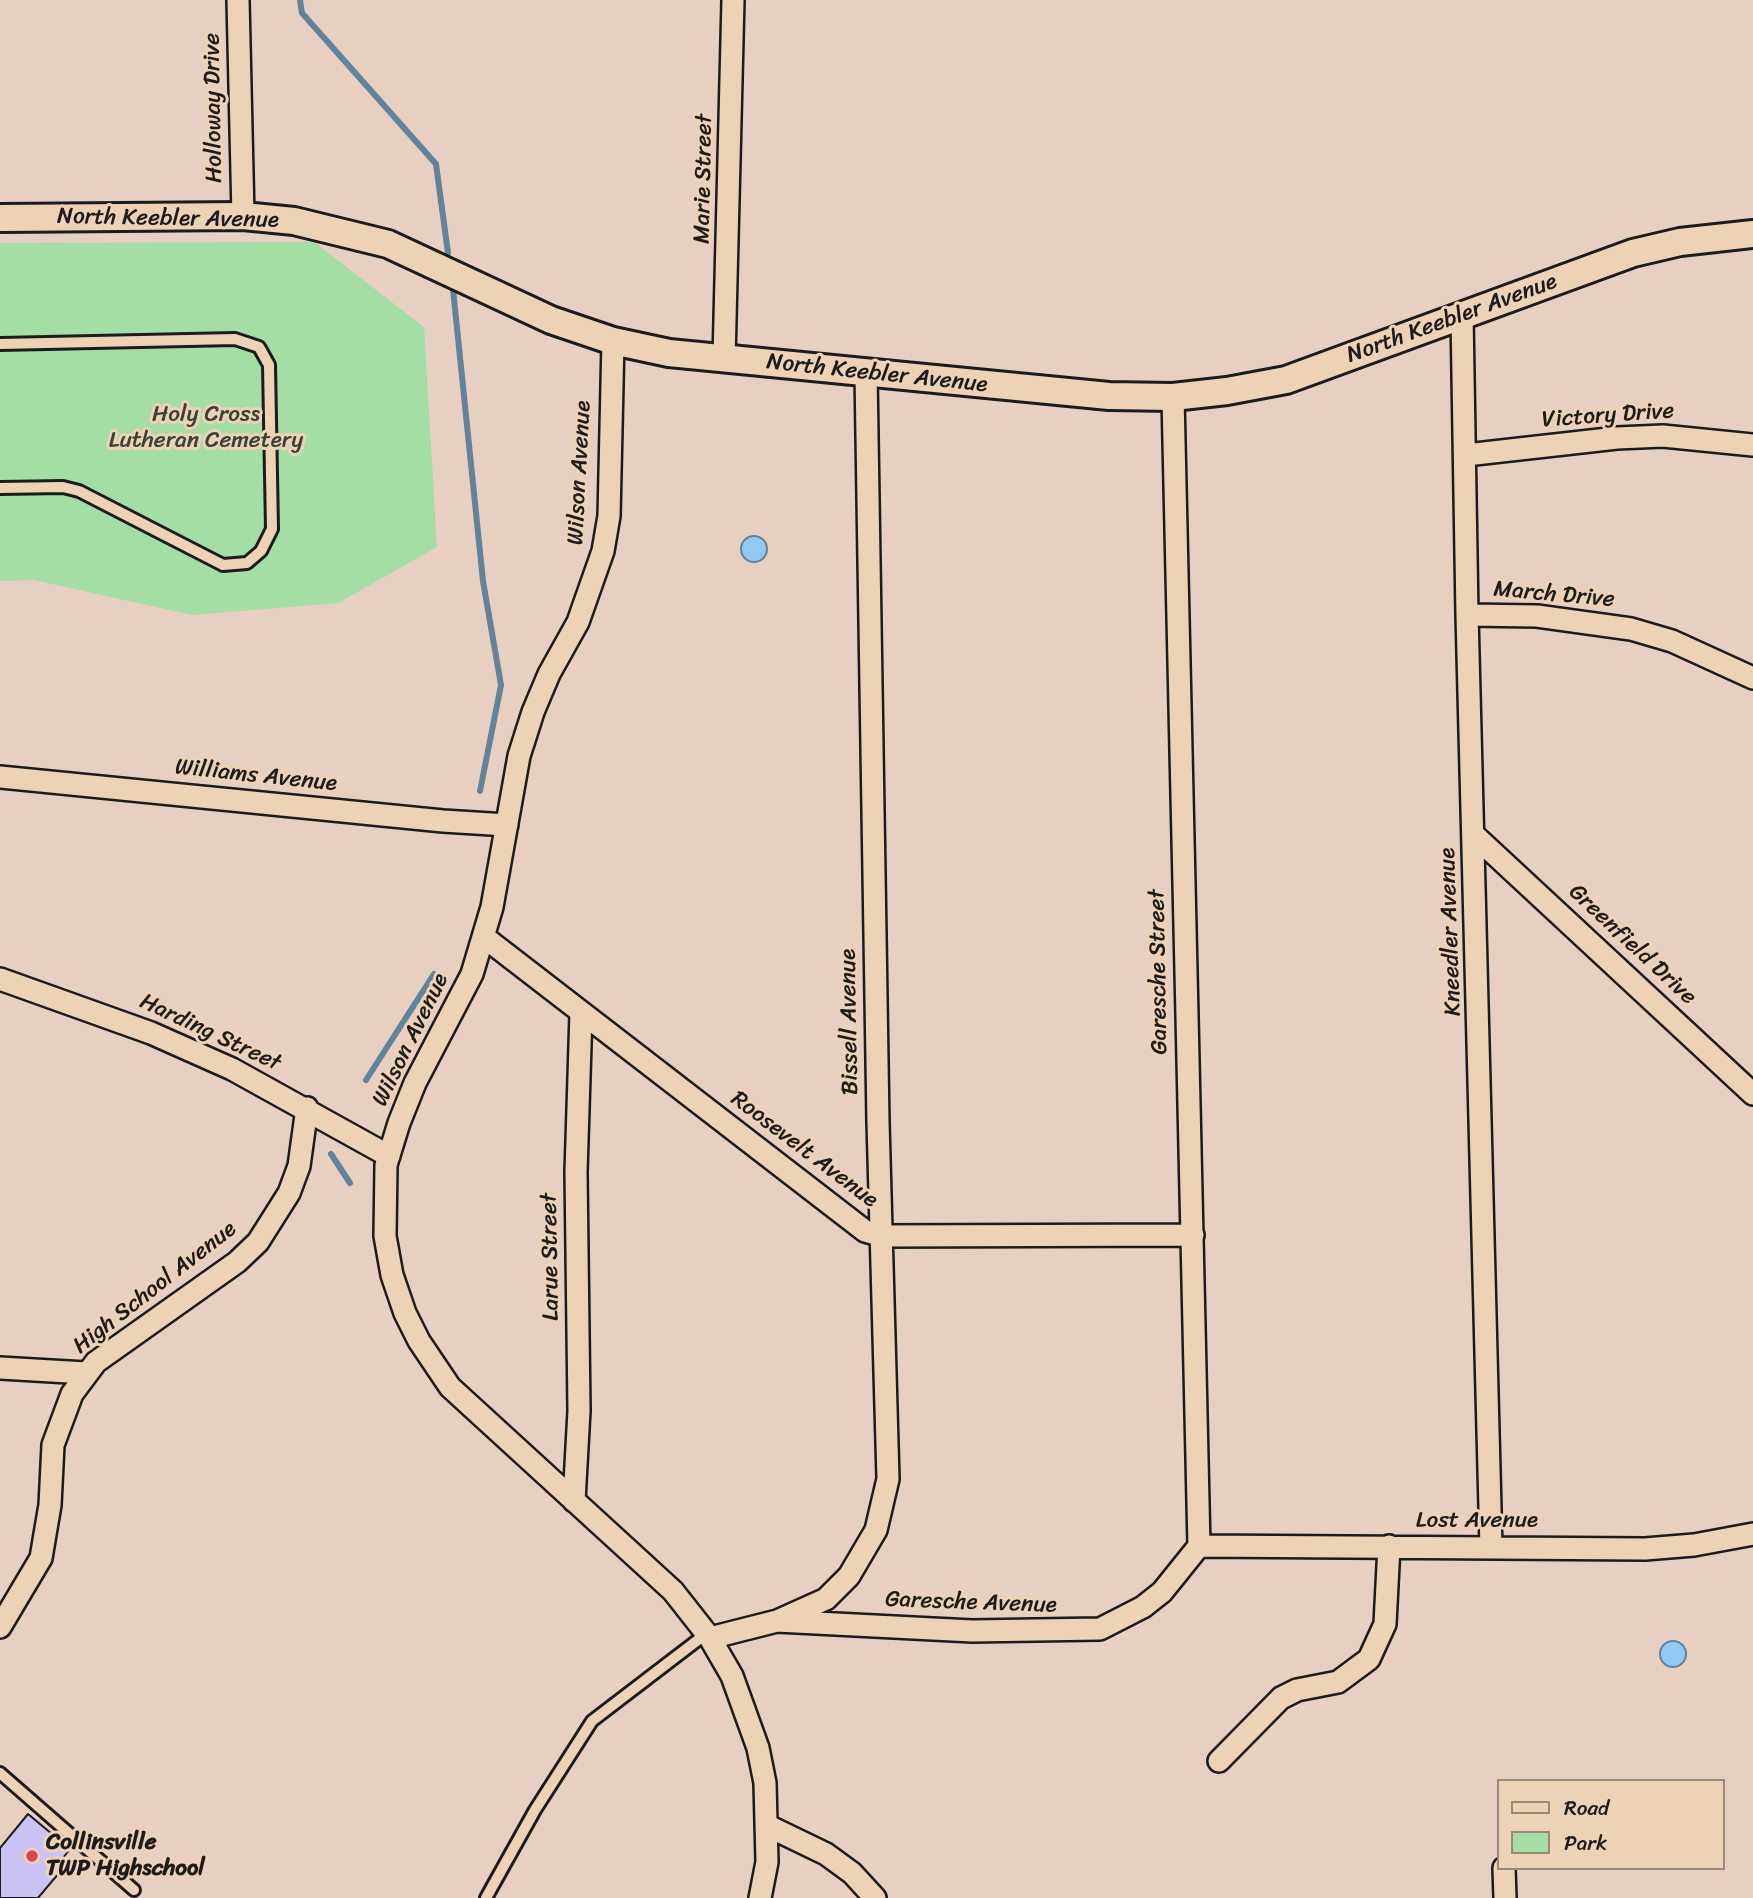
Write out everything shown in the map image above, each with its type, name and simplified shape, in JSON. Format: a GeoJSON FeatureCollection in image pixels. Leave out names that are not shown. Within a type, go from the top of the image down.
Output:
{"type":"FeatureCollection","features":[{"type":"Feature","properties":{"kind":"street","name":"Holloway Drive"},"geometry":{"type":"LineString","coordinates":[[238,0],[243,216]]}},
{"type":"Feature","properties":{"kind":"street","name":"Marie Street"},"geometry":{"type":"LineString","coordinates":[[724,359],[733,0]]}},
{"type":"Feature","properties":{"kind":"street","name":"North Keebler Avenue"},"geometry":{"type":"LineString","coordinates":[[0,218],[243,216],[294,221],[388,244],[551,320],[612,341],[669,353],[1109,396],[1173,397],[1227,391],[1286,380],[1633,253],[1679,242],[1753,234]]}},
{"type":"Feature","properties":{"kind":"street","name":"Kneedler Avenue"},"geometry":{"type":"LineString","coordinates":[[1462,315],[1491,1547]]}},
{"type":"Feature","properties":{"kind":"street","name":"Wilson Avenue"},"geometry":{"type":"LineString","coordinates":[[612,341],[609,516],[603,551],[578,622],[549,674],[519,756],[484,937],[463,996],[415,1083],[388,1156],[384,1205],[385,1236],[393,1275],[419,1341],[450,1387],[673,1591],[709,1636],[732,1676],[758,1748],[768,1826],[767,1862],[760,1898]]}},
{"type":"Feature","properties":{"kind":"street","name":"Bissell Avenue"},"geometry":{"type":"LineString","coordinates":[[777,1621],[826,1599],[849,1576],[876,1530],[888,1479],[878,1122],[866,373]]}},
{"type":"Feature","properties":{"kind":"street","name":"Garesche Street"},"geometry":{"type":"LineString","coordinates":[[1173,397],[1199,1546]]}},
{"type":"Feature","properties":{"kind":"street","name":"Victory Drive"},"geometry":{"type":"LineString","coordinates":[[1466,455],[1617,438],[1688,438],[1753,445]]}},
{"type":"Feature","properties":{"kind":"street","name":"March Drive"},"geometry":{"type":"LineString","coordinates":[[1467,615],[1538,616],[1631,629],[1684,646],[1753,678]]}},
{"type":"Feature","properties":{"kind":"street","name":"Williams Avenue"},"geometry":{"type":"LineString","coordinates":[[0,777],[507,825]]}},
{"type":"Feature","properties":{"kind":"street","name":"Greenfield Drive"},"geometry":{"type":"LineString","coordinates":[[1474,835],[1753,1094]]}},
{"type":"Feature","properties":{"kind":"street","name":"Roosevelt Avenue"},"geometry":{"type":"LineString","coordinates":[[484,937],[866,1231],[882,1236],[1193,1235]]}},
{"type":"Feature","properties":{"kind":"street","name":"Harding Street"},"geometry":{"type":"LineString","coordinates":[[0,979],[151,1033],[232,1069],[307,1108],[388,1156]]}},
{"type":"Feature","properties":{"kind":"street","name":"Larue Street"},"geometry":{"type":"LineString","coordinates":[[574,1501],[579,1411],[576,1172],[581,1013]]}},
{"type":"Feature","properties":{"kind":"street","name":"High School Avenue"},"geometry":{"type":"LineString","coordinates":[[0,1627],[41,1558],[50,1505],[53,1445],[72,1394],[96,1362],[237,1262],[258,1242],[289,1193],[303,1147],[307,1108]]}},
{"type":"Feature","properties":{"kind":"street"},"geometry":{"type":"LineString","coordinates":[[0,1368],[86,1373]]}},
{"type":"Feature","properties":{"kind":"street","name":"Lost Avenue"},"geometry":{"type":"LineString","coordinates":[[1199,1546],[1645,1549],[1694,1545],[1753,1534]]}},
{"type":"Feature","properties":{"kind":"street","name":"Garesche Avenue"},"geometry":{"type":"LineString","coordinates":[[709,1636],[777,1621],[972,1631],[1100,1629],[1143,1607],[1162,1592],[1199,1546]]}},
{"type":"Feature","properties":{"kind":"street"},"geometry":{"type":"LineString","coordinates":[[1219,1762],[1281,1698],[1297,1690],[1338,1682],[1369,1659],[1385,1624],[1389,1546]]}},
{"type":"Feature","properties":{"kind":"street"},"geometry":{"type":"LineString","coordinates":[[768,1826],[826,1854],[852,1873],[875,1898]]}},
{"type":"Feature","properties":{"kind":"street"},"geometry":{"type":"LineString","coordinates":[[1504,1870],[1505,1898]]}},
{"type":"Feature","properties":{"kind":"lane"},"geometry":{"type":"LineString","coordinates":[[0,344],[235,339],[259,347],[269,365],[272,529],[261,551],[247,563],[223,565],[79,491],[63,487],[0,488]]}},
{"type":"Feature","properties":{"kind":"lane"},"geometry":{"type":"LineString","coordinates":[[486,1898],[535,1810],[592,1721],[709,1636]]}},
{"type":"Feature","properties":{"kind":"lane"},"geometry":{"type":"LineString","coordinates":[[0,1773],[134,1890]]}},
{"type":"Feature","properties":{"kind":"green space","name":"Holy Cross Lutheran Cemetery"},"geometry":{"type":"Polygon","coordinates":[[[314,242],[424,327],[437,547],[338,603],[192,615],[34,580],[0,581],[0,243],[314,242]]]}},
{"type":"Feature","properties":{"kind":"water"},"geometry":{"type":"Polygon","coordinates":[[[754,536],[763,540],[767,549],[763,558],[754,562],[745,558],[741,549],[745,540],[754,536]]]}},
{"type":"Feature","properties":{"kind":"water"},"geometry":{"type":"Polygon","coordinates":[[[1673,1641],[1682,1645],[1686,1654],[1682,1663],[1673,1667],[1664,1663],[1660,1654],[1664,1645],[1673,1641]]]}},
{"type":"Feature","properties":{"kind":"building","name":"Collinsville TWP Highschool"},"geometry":{"type":"Polygon","coordinates":[[[28,1814],[70,1849],[59,1863],[64,1867],[38,1898],[0,1898],[0,1848],[28,1814]]]}},
{"type":"Feature","properties":{"kind":"waterway"},"geometry":{"type":"LineString","coordinates":[[300,0],[302,13],[436,164],[448,253]]}},
{"type":"Feature","properties":{"kind":"waterway"},"geometry":{"type":"LineString","coordinates":[[453,289],[483,581],[501,685],[480,791]]}},
{"type":"Feature","properties":{"kind":"waterway"},"geometry":{"type":"LineString","coordinates":[[366,1080],[434,974]]}},
{"type":"Feature","properties":{"kind":"waterway"},"geometry":{"type":"LineString","coordinates":[[331,1154],[350,1183]]}},
{"type":"Feature","properties":{"kind":"place","name":"Collinsville TWP Highschool"},"geometry":{"type":"Point","coordinates":[32,1856]}}]}
